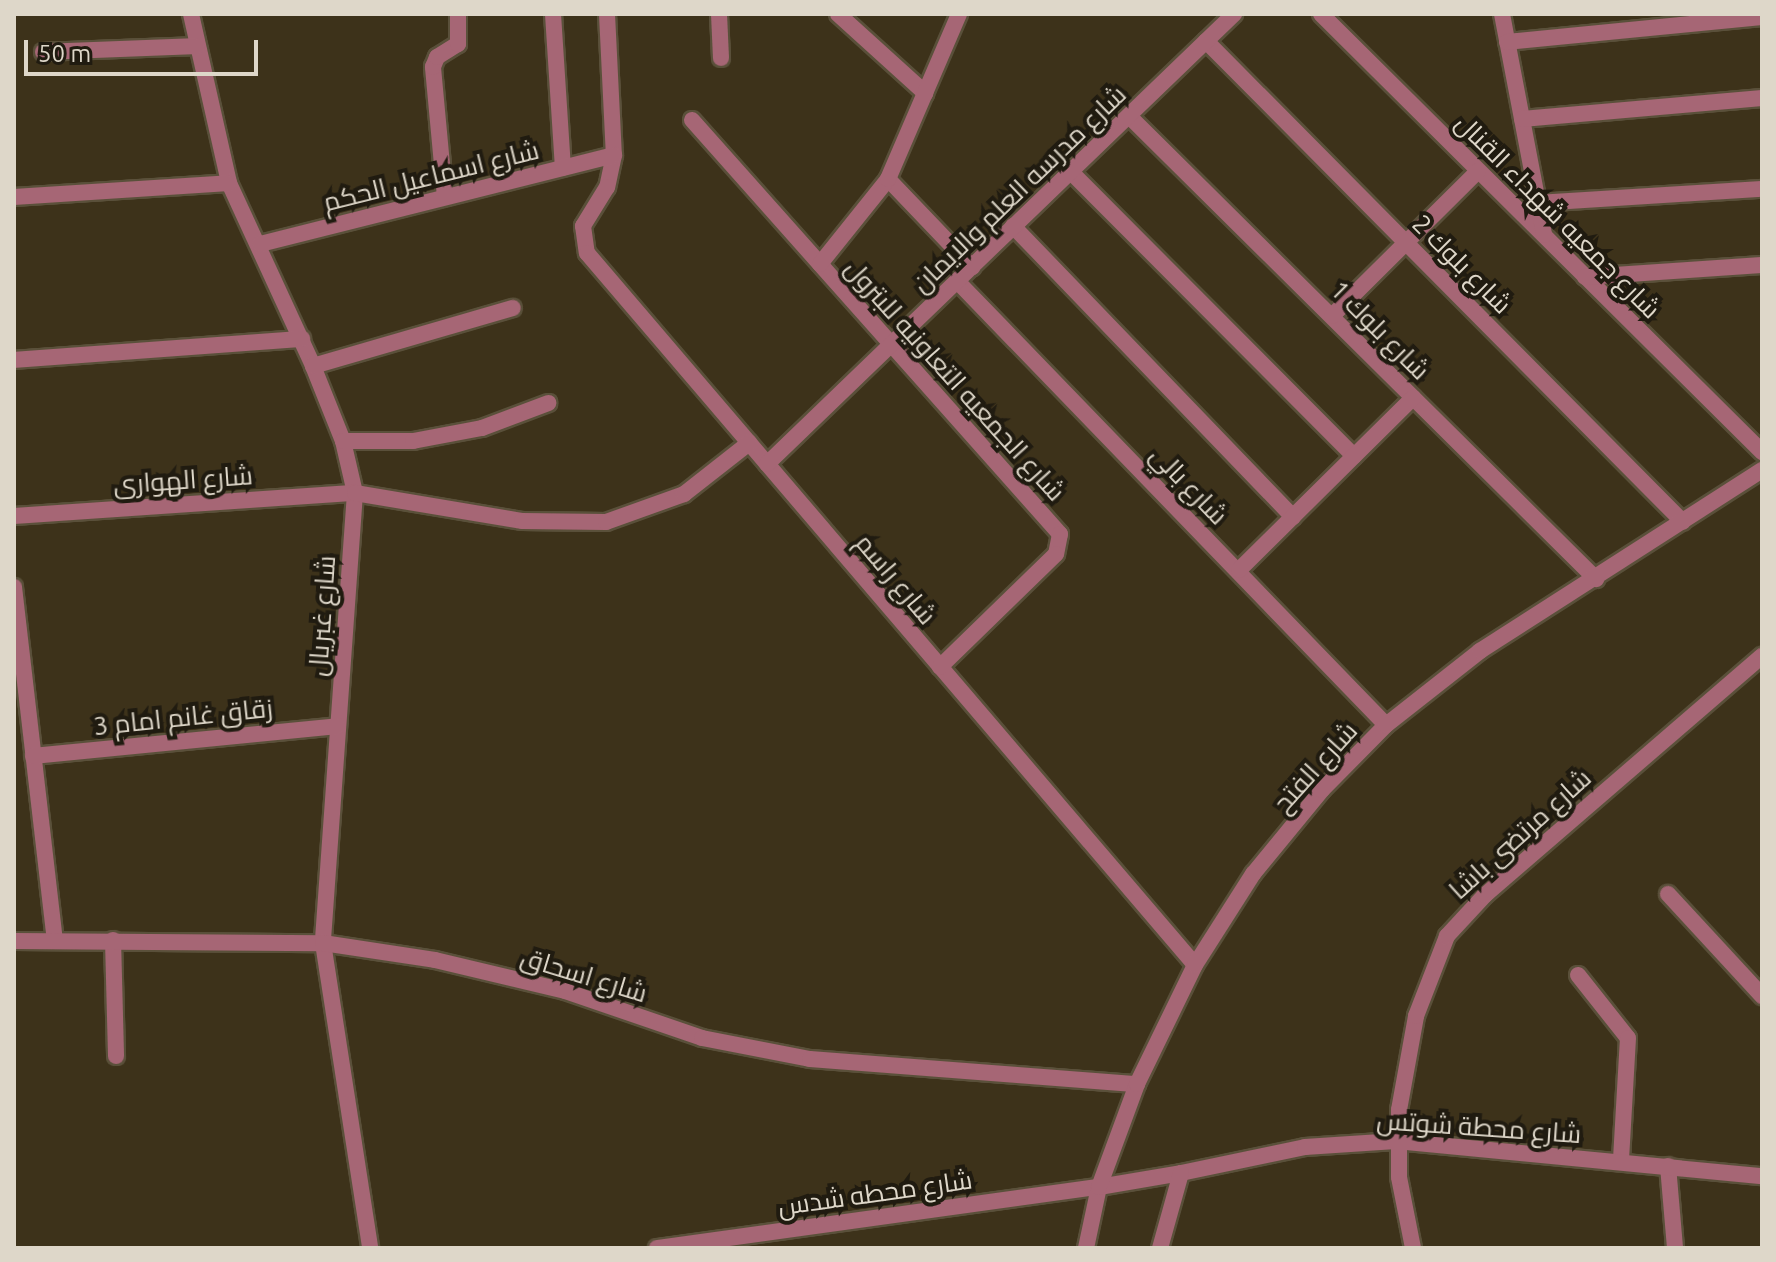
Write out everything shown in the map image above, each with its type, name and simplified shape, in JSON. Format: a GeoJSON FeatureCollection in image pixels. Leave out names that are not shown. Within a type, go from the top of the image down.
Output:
{"type":"FeatureCollection","features":[{"type":"Feature","properties":{"kind":"street","name":"شارع غبريال"},"geometry":{"type":"LineString","coordinates":[[191,14],[229,183],[260,244],[313,366],[343,441],[355,493],[323,943],[370,1248]]}},
{"type":"Feature","properties":{"kind":"street"},"geometry":{"type":"LineString","coordinates":[[445,197],[433,67],[441,53],[458,44],[458,14]]}},
{"type":"Feature","properties":{"kind":"street"},"geometry":{"type":"LineString","coordinates":[[553,14],[563,168]]}},
{"type":"Feature","properties":{"kind":"street"},"geometry":{"type":"LineString","coordinates":[[607,14],[614,155]]}},
{"type":"Feature","properties":{"kind":"street"},"geometry":{"type":"LineString","coordinates":[[719,14],[721,58]]}},
{"type":"Feature","properties":{"kind":"street"},"geometry":{"type":"LineString","coordinates":[[838,14],[925,93]]}},
{"type":"Feature","properties":{"kind":"street"},"geometry":{"type":"LineString","coordinates":[[820,264],[888,179],[959,14]]}},
{"type":"Feature","properties":{"kind":"street","name":"شارع مدرسه العلم والايمان"},"geometry":{"type":"LineString","coordinates":[[767,464],[1234,14]]}},
{"type":"Feature","properties":{"kind":"street","name":"شارع جمعيه شهداء القنال"},"geometry":{"type":"LineString","coordinates":[[1321,14],[1762,452]]}},
{"type":"Feature","properties":{"kind":"street"},"geometry":{"type":"LineString","coordinates":[[1502,14],[1544,235]]}},
{"type":"Feature","properties":{"kind":"street"},"geometry":{"type":"LineString","coordinates":[[1507,42],[1762,17]]}},
{"type":"Feature","properties":{"kind":"street","name":"شارع بلوك 2"},"geometry":{"type":"LineString","coordinates":[[1206,41],[1683,522]]}},
{"type":"Feature","properties":{"kind":"street"},"geometry":{"type":"LineString","coordinates":[[43,52],[197,46]]}},
{"type":"Feature","properties":{"kind":"street"},"geometry":{"type":"LineString","coordinates":[[1522,119],[1762,98]]}},
{"type":"Feature","properties":{"kind":"street","name":"شارع بلوك 1"},"geometry":{"type":"LineString","coordinates":[[1129,116],[1596,579]]}},
{"type":"Feature","properties":{"kind":"street","name":"شارع الجمعيه التعاونيه للبترول"},"geometry":{"type":"LineString","coordinates":[[692,120],[1061,542],[1056,554],[940,667]]}},
{"type":"Feature","properties":{"kind":"street","name":"شارع اسماعيل الحكم"},"geometry":{"type":"LineString","coordinates":[[260,244],[614,155]]}},
{"type":"Feature","properties":{"kind":"street","name":"شارع راسم"},"geometry":{"type":"LineString","coordinates":[[614,155],[607,187],[587,216],[581,235],[587,253],[1195,965]]}},
{"type":"Feature","properties":{"kind":"street"},"geometry":{"type":"LineString","coordinates":[[1332,316],[1478,171]]}},
{"type":"Feature","properties":{"kind":"street"},"geometry":{"type":"LineString","coordinates":[[1071,172],[1354,456]]}},
{"type":"Feature","properties":{"kind":"street"},"geometry":{"type":"LineString","coordinates":[[888,179],[972,267]]}},
{"type":"Feature","properties":{"kind":"street"},"geometry":{"type":"LineString","coordinates":[[14,197],[229,183]]}},
{"type":"Feature","properties":{"kind":"street"},"geometry":{"type":"LineString","coordinates":[[1537,203],[1762,189]]}},
{"type":"Feature","properties":{"kind":"street"},"geometry":{"type":"LineString","coordinates":[[1013,226],[1293,517]]}},
{"type":"Feature","properties":{"kind":"street"},"geometry":{"type":"LineString","coordinates":[[1585,277],[1762,265]]}},
{"type":"Feature","properties":{"kind":"street","name":"شارع بالي"},"geometry":{"type":"LineString","coordinates":[[957,281],[1386,725]]}},
{"type":"Feature","properties":{"kind":"street"},"geometry":{"type":"LineString","coordinates":[[313,366],[513,308]]}},
{"type":"Feature","properties":{"kind":"street"},"geometry":{"type":"LineString","coordinates":[[14,360],[302,339]]}},
{"type":"Feature","properties":{"kind":"street"},"geometry":{"type":"LineString","coordinates":[[1239,570],[1413,398]]}},
{"type":"Feature","properties":{"kind":"street"},"geometry":{"type":"LineString","coordinates":[[343,441],[413,441],[482,428],[548,403]]}},
{"type":"Feature","properties":{"kind":"street","name":"شارع الهوارى"},"geometry":{"type":"LineString","coordinates":[[14,516],[355,493],[522,521],[606,522],[684,494],[749,443]]}},
{"type":"Feature","properties":{"kind":"street","name":"شارع الفتح"},"geometry":{"type":"LineString","coordinates":[[1086,1248],[1099,1187],[1137,1084],[1195,965],[1253,874],[1386,725],[1480,651],[1762,470]]}},
{"type":"Feature","properties":{"kind":"street"},"geometry":{"type":"LineString","coordinates":[[14,587],[55,939]]}},
{"type":"Feature","properties":{"kind":"street","name":"شارع مرتضى باشا"},"geometry":{"type":"LineString","coordinates":[[1413,1248],[1396,1141],[1416,1016],[1447,936],[1485,895],[1762,656]]}},
{"type":"Feature","properties":{"kind":"street","name":"زقاق غانم امام 3"},"geometry":{"type":"LineString","coordinates":[[33,756],[338,726]]}},
{"type":"Feature","properties":{"kind":"street"},"geometry":{"type":"LineString","coordinates":[[1668,894],[1762,996]]}},
{"type":"Feature","properties":{"kind":"street"},"geometry":{"type":"LineString","coordinates":[[113,940],[116,1056]]}},
{"type":"Feature","properties":{"kind":"street","name":"شارع اسحاق"},"geometry":{"type":"LineString","coordinates":[[14,941],[323,943],[435,960],[565,991],[702,1038],[810,1059],[1137,1084]]}},
{"type":"Feature","properties":{"kind":"street"},"geometry":{"type":"LineString","coordinates":[[1578,975],[1628,1038],[1621,1161]]}},
{"type":"Feature","properties":{"kind":"street","name":"شارع محطة شوتس"},"geometry":{"type":"LineString","coordinates":[[1099,1187],[1305,1147],[1396,1141],[1762,1176]]}},
{"type":"Feature","properties":{"kind":"street"},"geometry":{"type":"LineString","coordinates":[[1668,1166],[1675,1248]]}},
{"type":"Feature","properties":{"kind":"street"},"geometry":{"type":"LineString","coordinates":[[1160,1248],[1181,1173]]}},
{"type":"Feature","properties":{"kind":"street","name":"شارع محطه شدس"},"geometry":{"type":"LineString","coordinates":[[657,1248],[1099,1187]]}}]}
